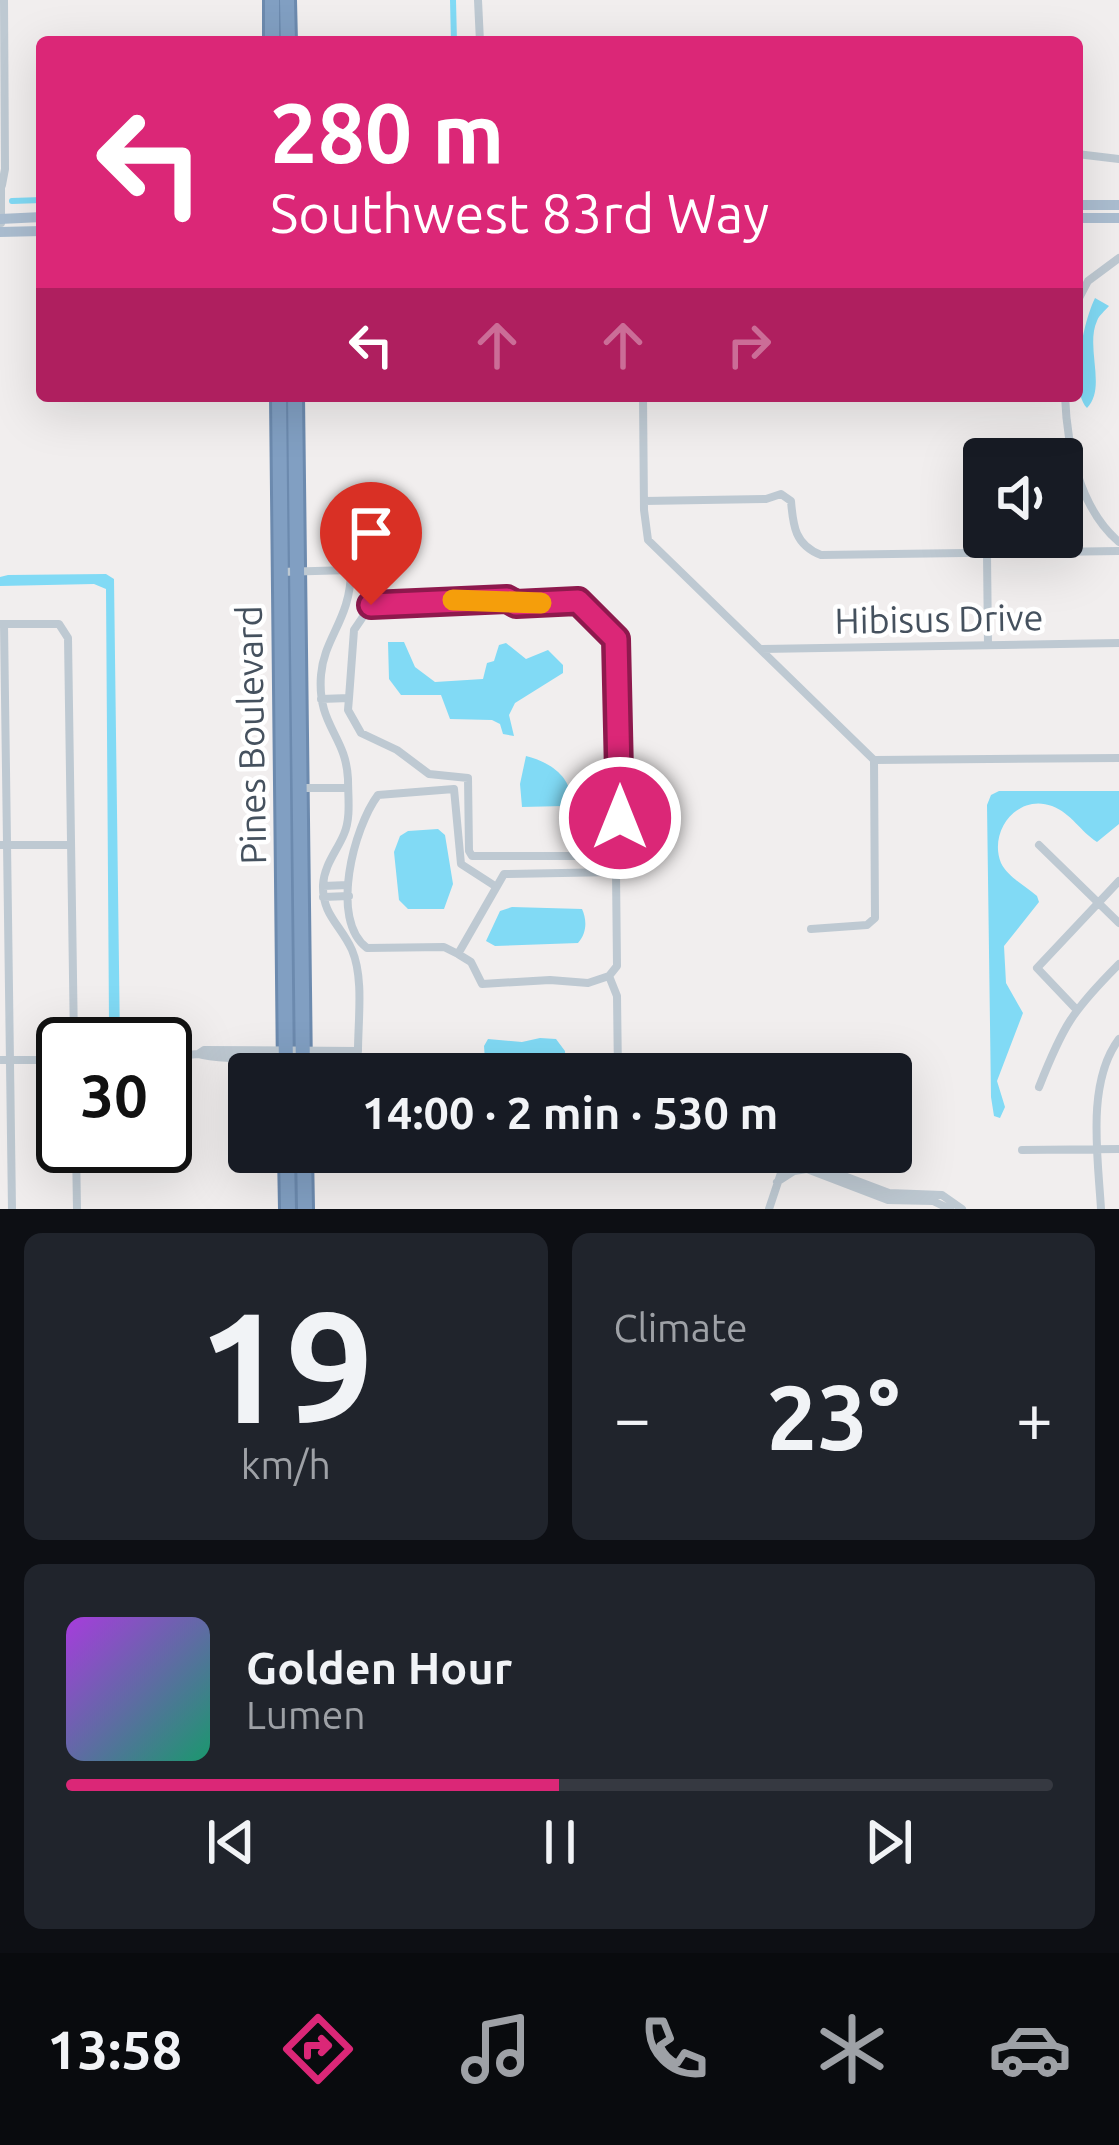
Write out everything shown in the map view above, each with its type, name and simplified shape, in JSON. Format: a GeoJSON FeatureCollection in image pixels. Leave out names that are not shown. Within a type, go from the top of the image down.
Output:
{"type":"FeatureCollection","features":[{"type":"Feature","properties":{"kind":"highway"},"geometry":{"type":"LineString","coordinates":[[274,0],[281,36]]}},
{"type":"Feature","properties":{"kind":"highway"},"geometry":{"type":"LineString","coordinates":[[281,36],[287,0]]}},
{"type":"Feature","properties":{"kind":"highway","name":"Pines Boulevard"},"geometry":{"type":"LineString","coordinates":[[284,402],[286,572],[300,788],[296,1053]]}},
{"type":"Feature","properties":{"kind":"highway","name":"Pines Boulevard"},"geometry":{"type":"LineString","coordinates":[[286,402],[289,459],[295,468],[280,694],[296,1053]]}},
{"type":"Feature","properties":{"kind":"highway"},"geometry":{"type":"LineString","coordinates":[[280,694],[289,771],[300,788]]}},
{"type":"Feature","properties":{"kind":"highway"},"geometry":{"type":"LineString","coordinates":[[282,816],[290,829],[296,900],[301,910]]}},
{"type":"Feature","properties":{"kind":"highway"},"geometry":{"type":"LineString","coordinates":[[287,1173],[288,1209]]}},
{"type":"Feature","properties":{"kind":"highway"},"geometry":{"type":"LineString","coordinates":[[304,1173],[305,1209]]}},
{"type":"Feature","properties":{"kind":"main road"},"geometry":{"type":"LineString","coordinates":[[1083,205],[1119,205]]}},
{"type":"Feature","properties":{"kind":"main road"},"geometry":{"type":"LineString","coordinates":[[1083,218],[1119,218]]}},
{"type":"Feature","properties":{"kind":"main road"},"geometry":{"type":"LineString","coordinates":[[1,223],[36,219]]}},
{"type":"Feature","properties":{"kind":"main road"},"geometry":{"type":"LineString","coordinates":[[1,223],[36,230]]}},
{"type":"Feature","properties":{"kind":"street"},"geometry":{"type":"LineString","coordinates":[[1,223],[4,0]]}},
{"type":"Feature","properties":{"kind":"street"},"geometry":{"type":"LineString","coordinates":[[478,0],[480,36]]}},
{"type":"Feature","properties":{"kind":"street"},"geometry":{"type":"LineString","coordinates":[[1083,155],[1119,159]]}},
{"type":"Feature","properties":{"kind":"street"},"geometry":{"type":"LineString","coordinates":[[1083,286],[1119,258]]}},
{"type":"Feature","properties":{"kind":"street"},"geometry":{"type":"LineString","coordinates":[[644,402],[648,540],[874,760],[1119,758]]}},
{"type":"Feature","properties":{"kind":"street"},"geometry":{"type":"LineString","coordinates":[[1066,402],[1083,487],[1119,542]]}},
{"type":"Feature","properties":{"kind":"street"},"geometry":{"type":"LineString","coordinates":[[644,501],[766,499],[781,494],[791,501],[793,527],[800,540],[821,555],[963,554]]}},
{"type":"Feature","properties":{"kind":"street"},"geometry":{"type":"LineString","coordinates":[[1091,553],[1109,533]]}},
{"type":"Feature","properties":{"kind":"street"},"geometry":{"type":"LineString","coordinates":[[1083,553],[1119,551]]}},
{"type":"Feature","properties":{"kind":"street"},"geometry":{"type":"LineString","coordinates":[[987,558],[988,645]]}},
{"type":"Feature","properties":{"kind":"street"},"geometry":{"type":"LineString","coordinates":[[286,572],[351,570],[350,604],[323,663],[321,699],[322,716],[345,757],[348,788],[347,825],[327,867],[323,891],[326,912],[346,940],[356,966],[358,1051],[354,1053]]}},
{"type":"Feature","properties":{"kind":"street"},"geometry":{"type":"LineString","coordinates":[[578,601],[616,639],[620,848],[616,853],[472,856],[468,778],[429,774],[397,750],[362,734],[348,710],[349,698],[354,630],[371,605],[578,601]]}},
{"type":"Feature","properties":{"kind":"street"},"geometry":{"type":"LineString","coordinates":[[12,1209],[5,1060],[2,624],[59,624],[68,638],[74,1017]]}},
{"type":"Feature","properties":{"kind":"street","name":"Hibisus Drive"},"geometry":{"type":"LineString","coordinates":[[760,649],[1119,643]]}},
{"type":"Feature","properties":{"kind":"street"},"geometry":{"type":"LineString","coordinates":[[321,699],[349,698]]}},
{"type":"Feature","properties":{"kind":"street"},"geometry":{"type":"LineString","coordinates":[[811,929],[867,925],[874,918],[874,760]]}},
{"type":"Feature","properties":{"kind":"street"},"geometry":{"type":"LineString","coordinates":[[300,788],[348,788]]}},
{"type":"Feature","properties":{"kind":"street"},"geometry":{"type":"LineString","coordinates":[[458,954],[496,886],[509,873],[616,872],[617,966],[609,976],[588,982],[482,984],[476,968],[444,947],[367,948],[353,934],[349,891],[351,860],[375,796],[454,790],[461,864],[496,886]]}},
{"type":"Feature","properties":{"kind":"street"},"geometry":{"type":"LineString","coordinates":[[4,845],[71,845]]}},
{"type":"Feature","properties":{"kind":"street"},"geometry":{"type":"LineString","coordinates":[[1039,845],[1119,923]]}},
{"type":"Feature","properties":{"kind":"street"},"geometry":{"type":"LineString","coordinates":[[1075,1008],[1037,968],[1119,881]]}},
{"type":"Feature","properties":{"kind":"street"},"geometry":{"type":"LineString","coordinates":[[323,891],[349,891]]}},
{"type":"Feature","properties":{"kind":"street"},"geometry":{"type":"LineString","coordinates":[[1039,1087],[1061,1030],[1075,1008],[1119,964]]}},
{"type":"Feature","properties":{"kind":"street"},"geometry":{"type":"LineString","coordinates":[[609,976],[617,996],[618,1053]]}},
{"type":"Feature","properties":{"kind":"street"},"geometry":{"type":"LineString","coordinates":[[1101,1209],[1097,1149],[1101,1081],[1109,1052],[1119,1039]]}},
{"type":"Feature","properties":{"kind":"street"},"geometry":{"type":"LineString","coordinates":[[192,1055],[203,1050],[238,1053]]}},
{"type":"Feature","properties":{"kind":"street"},"geometry":{"type":"LineString","coordinates":[[5,1060],[36,1060]]}},
{"type":"Feature","properties":{"kind":"street"},"geometry":{"type":"LineString","coordinates":[[1022,1150],[1119,1148]]}},
{"type":"Feature","properties":{"kind":"street"},"geometry":{"type":"LineString","coordinates":[[769,1209],[776,1183],[796,1167],[876,1192],[940,1199],[962,1209]]}},
{"type":"Feature","properties":{"kind":"street"},"geometry":{"type":"LineString","coordinates":[[76,1173],[76,1209]]}},
{"type":"Feature","properties":{"kind":"street"},"geometry":{"type":"LineString","coordinates":[[940,1199],[950,1209]]}},
{"type":"Feature","properties":{"kind":"water"},"geometry":{"type":"Polygon","coordinates":[[[1095,298],[1109,306],[1094,331],[1095,390],[1087,408],[1083,401],[1086,323],[1095,298]]]}},
{"type":"Feature","properties":{"kind":"water"},"geometry":{"type":"Polygon","coordinates":[[[106,574],[114,579],[120,1017],[109,1017],[106,589],[94,584],[0,586],[0,577],[106,574]]]}},
{"type":"Feature","properties":{"kind":"water"},"geometry":{"type":"Polygon","coordinates":[[[388,642],[404,642],[415,667],[435,682],[483,679],[487,663],[494,661],[499,645],[506,643],[526,659],[548,650],[563,665],[563,673],[515,703],[509,715],[514,736],[503,734],[500,724],[492,720],[450,719],[441,695],[401,695],[389,679],[388,642]]]}},
{"type":"Feature","properties":{"kind":"water"},"geometry":{"type":"Polygon","coordinates":[[[526,756],[557,771],[567,785],[570,801],[564,806],[522,807],[520,784],[526,756]]]}},
{"type":"Feature","properties":{"kind":"water"},"geometry":{"type":"Polygon","coordinates":[[[999,791],[1119,791],[1119,824],[1097,842],[1065,813],[1040,803],[1017,810],[1002,827],[1001,863],[1039,902],[1004,946],[1006,983],[1023,1013],[997,1081],[1005,1107],[1000,1118],[994,1116],[991,1097],[987,805],[999,791]]]}},
{"type":"Feature","properties":{"kind":"water"},"geometry":{"type":"Polygon","coordinates":[[[438,829],[445,835],[453,884],[444,909],[408,909],[399,900],[394,852],[400,836],[438,829]]]}},
{"type":"Feature","properties":{"kind":"water"},"geometry":{"type":"Polygon","coordinates":[[[512,907],[582,909],[583,935],[578,943],[495,946],[486,941],[500,911],[512,907]]]}},
{"type":"Feature","properties":{"kind":"water"},"geometry":{"type":"Polygon","coordinates":[[[488,1039],[556,1039],[565,1053],[484,1053],[488,1039]]]}},
{"type":"Feature","properties":{"kind":"waterway"},"geometry":{"type":"LineString","coordinates":[[453,0],[454,36]]}},
{"type":"Feature","properties":{"kind":"waterway"},"geometry":{"type":"LineString","coordinates":[[12,201],[36,200]]}},
{"type":"Feature","properties":{"kind":"slow traffic"},"geometry":{"type":"LineString","coordinates":[[453,600],[541,603]]}},
{"type":"Feature","properties":{"kind":"route"},"geometry":{"type":"LineString","coordinates":[[371,605],[578,601],[616,639],[620,818]]}}]}
